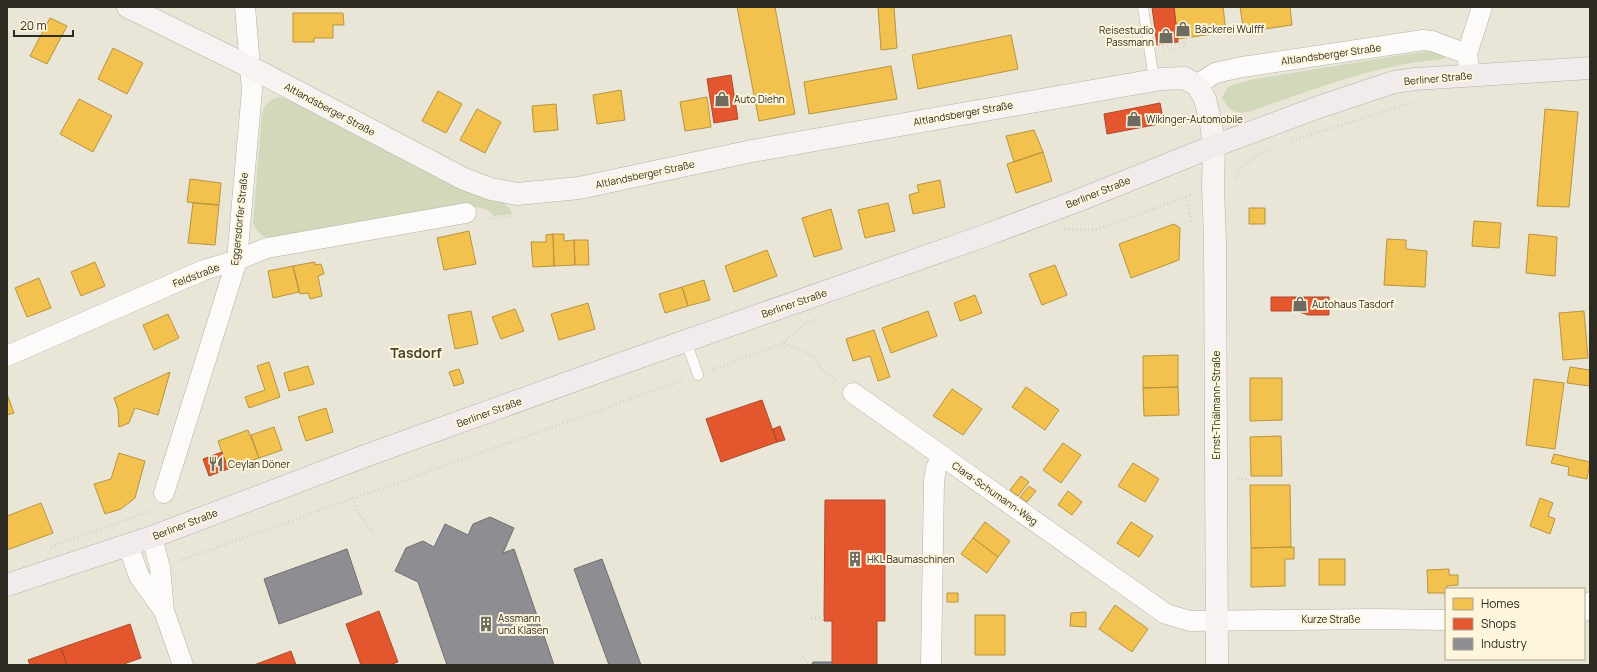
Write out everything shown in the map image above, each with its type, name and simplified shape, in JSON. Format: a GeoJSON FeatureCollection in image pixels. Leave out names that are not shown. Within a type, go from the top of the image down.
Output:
{"type":"FeatureCollection","features":[{"type":"Feature","properties":{"kind":"main road","name":"Altlandsberger Straße"},"geometry":{"type":"LineString","coordinates":[[128,7],[250,67],[464,179],[491,189],[517,194],[579,188],[752,151],[1154,80],[1184,78],[1197,85]]}},
{"type":"Feature","properties":{"kind":"main road","name":"Berliner Straße"},"geometry":{"type":"LineString","coordinates":[[7,585],[152,537],[365,456],[981,237],[1077,201],[1214,146],[1320,107],[1394,82],[1415,79],[1590,68]]}},
{"type":"Feature","properties":{"kind":"main road"},"geometry":{"type":"LineString","coordinates":[[1197,85],[1205,99],[1214,146]]}},
{"type":"Feature","properties":{"kind":"main road","name":"Ernst-Thälmann-Straße"},"geometry":{"type":"LineString","coordinates":[[1214,146],[1213,188],[1215,246],[1217,665]]}},
{"type":"Feature","properties":{"kind":"street","name":"Eggersdorfer Straße"},"geometry":{"type":"LineString","coordinates":[[162,500],[237,260],[252,90],[245,7]]}},
{"type":"Feature","properties":{"kind":"street"},"geometry":{"type":"LineString","coordinates":[[1470,76],[1467,54],[1482,7]]}},
{"type":"Feature","properties":{"kind":"street","name":"Altlandsberger Straße"},"geometry":{"type":"LineString","coordinates":[[1197,85],[1215,73],[1242,66],[1423,40],[1432,41],[1467,54]]}},
{"type":"Feature","properties":{"kind":"street","name":"Feldstraße"},"geometry":{"type":"LineString","coordinates":[[7,356],[204,270],[237,260],[267,248],[466,213]]}},
{"type":"Feature","properties":{"kind":"street","name":"Clara-Schumann-Weg"},"geometry":{"type":"LineString","coordinates":[[853,393],[1166,614],[1190,620],[1216,620]]}},
{"type":"Feature","properties":{"kind":"street"},"geometry":{"type":"LineString","coordinates":[[931,665],[934,481],[936,468],[943,456]]}},
{"type":"Feature","properties":{"kind":"street"},"geometry":{"type":"LineString","coordinates":[[152,537],[160,568],[164,610],[183,665]]}},
{"type":"Feature","properties":{"kind":"street"},"geometry":{"type":"LineString","coordinates":[[128,545],[139,576],[164,610]]}},
{"type":"Feature","properties":{"kind":"street","name":"Kurze Straße"},"geometry":{"type":"LineString","coordinates":[[1216,620],[1445,620]]}},
{"type":"Feature","properties":{"kind":"lane"},"geometry":{"type":"LineString","coordinates":[[1143,7],[1154,80]]}},
{"type":"Feature","properties":{"kind":"lane"},"geometry":{"type":"LineString","coordinates":[[686,341],[698,375]]}},
{"type":"Feature","properties":{"kind":"path"},"geometry":{"type":"LineString","coordinates":[[1163,51],[1186,46],[1185,42],[1167,46]]}},
{"type":"Feature","properties":{"kind":"path"},"geometry":{"type":"LineString","coordinates":[[1288,142],[1419,101]]}},
{"type":"Feature","properties":{"kind":"path"},"geometry":{"type":"LineString","coordinates":[[1233,182],[1239,170],[1255,156],[1274,147]]}},
{"type":"Feature","properties":{"kind":"path"},"geometry":{"type":"LineString","coordinates":[[1062,229],[1096,230],[1186,196]]}},
{"type":"Feature","properties":{"kind":"path"},"geometry":{"type":"LineString","coordinates":[[490,219],[518,215]]}},
{"type":"Feature","properties":{"kind":"path"},"geometry":{"type":"LineString","coordinates":[[160,568],[784,343],[806,323],[821,317]]}},
{"type":"Feature","properties":{"kind":"path"},"geometry":{"type":"LineString","coordinates":[[784,343],[813,356],[821,368],[853,393]]}},
{"type":"Feature","properties":{"kind":"path"},"geometry":{"type":"LineString","coordinates":[[1238,479],[1250,479]]}},
{"type":"Feature","properties":{"kind":"path"},"geometry":{"type":"LineString","coordinates":[[352,498],[360,516],[374,534]]}},
{"type":"Feature","properties":{"kind":"path"},"geometry":{"type":"LineString","coordinates":[[50,547],[162,500]]}},
{"type":"Feature","properties":{"kind":"path"},"geometry":{"type":"LineString","coordinates":[[811,618],[825,618]]}},
{"type":"Feature","properties":{"kind":"path"},"geometry":{"type":"LineString","coordinates":[[802,656],[810,665]]}},
{"type":"Feature","properties":{"kind":"green space"},"geometry":{"type":"Polygon","coordinates":[[[1430,51],[1446,55],[1444,59],[1394,66],[1369,72],[1248,112],[1235,112],[1227,106],[1222,98],[1228,87],[1249,80],[1430,51]]]}},
{"type":"Feature","properties":{"kind":"green space"},"geometry":{"type":"Polygon","coordinates":[[[279,97],[288,99],[466,191],[503,202],[510,209],[512,214],[494,216],[485,209],[479,207],[468,207],[271,239],[265,237],[258,232],[253,223],[262,114],[268,103],[279,97]]]}},
{"type":"Feature","properties":{"kind":"building: Homes"},"geometry":{"type":"Polygon","coordinates":[[[737,7],[775,7],[795,114],[759,121],[737,7]]]}},
{"type":"Feature","properties":{"kind":"building: Homes"},"geometry":{"type":"Polygon","coordinates":[[[878,7],[894,7],[897,48],[881,50],[878,7]]]}},
{"type":"Feature","properties":{"kind":"building: Homes"},"geometry":{"type":"Polygon","coordinates":[[[1174,7],[1223,7],[1226,32],[1178,39],[1174,7]]]}},
{"type":"Feature","properties":{"kind":"building: Homes"},"geometry":{"type":"Polygon","coordinates":[[[1240,7],[1290,7],[1292,25],[1244,32],[1240,7]]]}},
{"type":"Feature","properties":{"kind":"building: Homes"},"geometry":{"type":"Polygon","coordinates":[[[293,13],[343,13],[344,25],[333,25],[333,38],[314,38],[314,42],[293,42],[293,13]]]}},
{"type":"Feature","properties":{"kind":"building: Homes"},"geometry":{"type":"Polygon","coordinates":[[[50,18],[67,26],[47,64],[30,56],[50,18]]]}},
{"type":"Feature","properties":{"kind":"building: Homes"},"geometry":{"type":"Polygon","coordinates":[[[1011,35],[1018,69],[918,89],[912,55],[1011,35]]]}},
{"type":"Feature","properties":{"kind":"building: Homes"},"geometry":{"type":"Polygon","coordinates":[[[113,48],[143,63],[127,94],[98,79],[113,48]]]}},
{"type":"Feature","properties":{"kind":"building: Homes"},"geometry":{"type":"Polygon","coordinates":[[[891,66],[897,99],[809,114],[804,82],[891,66]]]}},
{"type":"Feature","properties":{"kind":"building: Homes"},"geometry":{"type":"Polygon","coordinates":[[[621,90],[625,120],[597,124],[593,95],[621,90]]]}},
{"type":"Feature","properties":{"kind":"building: Homes"},"geometry":{"type":"Polygon","coordinates":[[[438,91],[462,104],[446,133],[422,121],[438,91]]]}},
{"type":"Feature","properties":{"kind":"building: Homes"},"geometry":{"type":"Polygon","coordinates":[[[707,97],[711,127],[685,131],[680,102],[707,97]]]}},
{"type":"Feature","properties":{"kind":"building: Homes"},"geometry":{"type":"Polygon","coordinates":[[[79,99],[112,116],[93,152],[60,134],[79,99]]]}},
{"type":"Feature","properties":{"kind":"building: Homes"},"geometry":{"type":"Polygon","coordinates":[[[556,104],[558,130],[534,132],[532,106],[556,104]]]}},
{"type":"Feature","properties":{"kind":"building: Homes"},"geometry":{"type":"Polygon","coordinates":[[[477,109],[501,122],[485,153],[460,140],[477,109]]]}},
{"type":"Feature","properties":{"kind":"building: Homes"},"geometry":{"type":"Polygon","coordinates":[[[1545,109],[1578,112],[1569,207],[1537,206],[1545,109]]]}},
{"type":"Feature","properties":{"kind":"building: Homes"},"geometry":{"type":"Polygon","coordinates":[[[1034,130],[1043,152],[1014,162],[1006,136],[1034,130]]]}},
{"type":"Feature","properties":{"kind":"building: Homes"},"geometry":{"type":"Polygon","coordinates":[[[1043,152],[1052,181],[1016,193],[1007,164],[1043,152]]]}},
{"type":"Feature","properties":{"kind":"building: Homes"},"geometry":{"type":"Polygon","coordinates":[[[190,179],[221,183],[219,205],[187,202],[190,179]]]}},
{"type":"Feature","properties":{"kind":"building: Homes"},"geometry":{"type":"Polygon","coordinates":[[[940,180],[945,207],[913,214],[909,195],[919,192],[917,185],[940,180]]]}},
{"type":"Feature","properties":{"kind":"building: Homes"},"geometry":{"type":"Polygon","coordinates":[[[193,203],[219,205],[215,245],[188,243],[193,203]]]}},
{"type":"Feature","properties":{"kind":"building: Homes"},"geometry":{"type":"Polygon","coordinates":[[[888,203],[895,231],[865,238],[858,210],[888,203]]]}},
{"type":"Feature","properties":{"kind":"building: Homes"},"geometry":{"type":"Polygon","coordinates":[[[1249,208],[1265,208],[1265,224],[1249,224],[1249,208]]]}},
{"type":"Feature","properties":{"kind":"building: Homes"},"geometry":{"type":"Polygon","coordinates":[[[831,209],[842,249],[814,257],[802,218],[831,209]]]}},
{"type":"Feature","properties":{"kind":"building: Homes"},"geometry":{"type":"Polygon","coordinates":[[[1474,221],[1501,223],[1499,248],[1472,246],[1474,221]]]}},
{"type":"Feature","properties":{"kind":"building: Homes"},"geometry":{"type":"Polygon","coordinates":[[[1174,224],[1180,228],[1179,260],[1131,278],[1119,244],[1174,224]]]}},
{"type":"Feature","properties":{"kind":"building: Homes"},"geometry":{"type":"Polygon","coordinates":[[[469,231],[476,264],[444,270],[437,238],[469,231]]]}},
{"type":"Feature","properties":{"kind":"building: Homes"},"geometry":{"type":"Polygon","coordinates":[[[553,234],[554,266],[533,267],[531,242],[546,242],[546,235],[553,234]]]}},
{"type":"Feature","properties":{"kind":"building: Homes"},"geometry":{"type":"Polygon","coordinates":[[[553,234],[564,234],[564,241],[574,240],[575,265],[554,266],[553,234]]]}},
{"type":"Feature","properties":{"kind":"building: Homes"},"geometry":{"type":"Polygon","coordinates":[[[1529,234],[1557,237],[1555,276],[1526,273],[1529,234]]]}},
{"type":"Feature","properties":{"kind":"building: Homes"},"geometry":{"type":"Polygon","coordinates":[[[1387,239],[1406,240],[1406,249],[1427,251],[1425,287],[1384,285],[1387,239]]]}},
{"type":"Feature","properties":{"kind":"building: Homes"},"geometry":{"type":"Polygon","coordinates":[[[574,240],[588,240],[589,265],[575,265],[574,240]]]}},
{"type":"Feature","properties":{"kind":"building: Homes"},"geometry":{"type":"Polygon","coordinates":[[[767,250],[777,276],[734,292],[725,266],[767,250]]]}},
{"type":"Feature","properties":{"kind":"building: Homes"},"geometry":{"type":"Polygon","coordinates":[[[95,262],[105,286],[81,296],[71,272],[95,262]]]}},
{"type":"Feature","properties":{"kind":"building: Homes"},"geometry":{"type":"Polygon","coordinates":[[[315,262],[315,265],[321,264],[324,274],[318,276],[322,296],[310,299],[308,293],[300,294],[293,266],[315,262]]]}},
{"type":"Feature","properties":{"kind":"building: Homes"},"geometry":{"type":"Polygon","coordinates":[[[1055,265],[1067,295],[1042,305],[1029,274],[1055,265]]]}},
{"type":"Feature","properties":{"kind":"building: Homes"},"geometry":{"type":"Polygon","coordinates":[[[293,266],[299,292],[273,298],[268,271],[293,266]]]}},
{"type":"Feature","properties":{"kind":"building: Homes"},"geometry":{"type":"Polygon","coordinates":[[[39,278],[51,308],[27,317],[15,288],[39,278]]]}},
{"type":"Feature","properties":{"kind":"building: Homes"},"geometry":{"type":"Polygon","coordinates":[[[704,280],[710,300],[688,306],[682,287],[704,280]]]}},
{"type":"Feature","properties":{"kind":"building: Homes"},"geometry":{"type":"Polygon","coordinates":[[[682,287],[688,306],[665,313],[659,294],[682,287]]]}},
{"type":"Feature","properties":{"kind":"building: Homes"},"geometry":{"type":"Polygon","coordinates":[[[975,295],[982,313],[960,321],[954,303],[975,295]]]}},
{"type":"Feature","properties":{"kind":"building: Homes"},"geometry":{"type":"Polygon","coordinates":[[[588,303],[595,329],[559,340],[551,314],[588,303]]]}},
{"type":"Feature","properties":{"kind":"building: Homes"},"geometry":{"type":"Polygon","coordinates":[[[515,309],[524,331],[501,339],[492,317],[515,309]]]}},
{"type":"Feature","properties":{"kind":"building: Homes"},"geometry":{"type":"Polygon","coordinates":[[[471,311],[478,344],[455,349],[448,315],[471,311]]]}},
{"type":"Feature","properties":{"kind":"building: Homes"},"geometry":{"type":"Polygon","coordinates":[[[928,311],[937,336],[891,353],[882,328],[928,311]]]}},
{"type":"Feature","properties":{"kind":"building: Homes"},"geometry":{"type":"Polygon","coordinates":[[[1584,311],[1588,358],[1563,360],[1559,313],[1584,311]]]}},
{"type":"Feature","properties":{"kind":"building: Homes"},"geometry":{"type":"Polygon","coordinates":[[[168,314],[179,338],[154,350],[143,325],[168,314]]]}},
{"type":"Feature","properties":{"kind":"building: Homes"},"geometry":{"type":"Polygon","coordinates":[[[874,330],[890,377],[878,381],[870,356],[853,361],[846,339],[874,330]]]}},
{"type":"Feature","properties":{"kind":"building: Homes"},"geometry":{"type":"Polygon","coordinates":[[[1178,355],[1178,387],[1143,388],[1143,356],[1178,355]]]}},
{"type":"Feature","properties":{"kind":"building: Homes"},"geometry":{"type":"Polygon","coordinates":[[[269,362],[280,397],[249,408],[245,397],[265,390],[257,366],[269,362]]]}},
{"type":"Feature","properties":{"kind":"building: Homes"},"geometry":{"type":"Polygon","coordinates":[[[308,366],[314,384],[289,391],[284,373],[308,366]]]}},
{"type":"Feature","properties":{"kind":"building: Homes"},"geometry":{"type":"Polygon","coordinates":[[[1570,367],[1590,370],[1590,386],[1567,383],[1570,367]]]}},
{"type":"Feature","properties":{"kind":"building: Homes"},"geometry":{"type":"Polygon","coordinates":[[[459,369],[464,383],[454,386],[449,372],[459,369]]]}},
{"type":"Feature","properties":{"kind":"building: Homes"},"geometry":{"type":"Polygon","coordinates":[[[170,372],[158,415],[135,408],[129,423],[119,427],[118,409],[114,398],[170,372]]]}},
{"type":"Feature","properties":{"kind":"building: Homes"},"geometry":{"type":"Polygon","coordinates":[[[1250,378],[1282,378],[1282,420],[1250,421],[1250,378]]]}},
{"type":"Feature","properties":{"kind":"building: Homes"},"geometry":{"type":"Polygon","coordinates":[[[1534,379],[1564,383],[1555,449],[1526,445],[1534,379]]]}},
{"type":"Feature","properties":{"kind":"building: Homes"},"geometry":{"type":"Polygon","coordinates":[[[1026,387],[1059,410],[1045,430],[1012,407],[1026,387]]]}},
{"type":"Feature","properties":{"kind":"building: Homes"},"geometry":{"type":"Polygon","coordinates":[[[1178,387],[1179,415],[1144,416],[1143,388],[1178,387]]]}},
{"type":"Feature","properties":{"kind":"building: Homes"},"geometry":{"type":"Polygon","coordinates":[[[952,389],[982,409],[963,435],[933,416],[952,389]]]}},
{"type":"Feature","properties":{"kind":"building: Homes"},"geometry":{"type":"Polygon","coordinates":[[[7,394],[14,413],[7,415],[7,394]]]}},
{"type":"Feature","properties":{"kind":"building: Homes"},"geometry":{"type":"Polygon","coordinates":[[[326,408],[333,432],[306,441],[298,417],[326,408]]]}},
{"type":"Feature","properties":{"kind":"building: Homes"},"geometry":{"type":"Polygon","coordinates":[[[274,427],[282,450],[259,458],[251,435],[274,427]]]}},
{"type":"Feature","properties":{"kind":"building: Homes"},"geometry":{"type":"Polygon","coordinates":[[[248,430],[259,458],[228,469],[218,441],[248,430]]]}},
{"type":"Feature","properties":{"kind":"building: Homes"},"geometry":{"type":"Polygon","coordinates":[[[1281,436],[1282,476],[1251,476],[1250,437],[1281,436]]]}},
{"type":"Feature","properties":{"kind":"building: Homes"},"geometry":{"type":"Polygon","coordinates":[[[1063,443],[1081,455],[1061,483],[1043,470],[1063,443]]]}},
{"type":"Feature","properties":{"kind":"building: Homes"},"geometry":{"type":"Polygon","coordinates":[[[119,453],[145,461],[135,498],[121,509],[105,514],[94,484],[111,479],[119,453]]]}},
{"type":"Feature","properties":{"kind":"building: Homes"},"geometry":{"type":"Polygon","coordinates":[[[1554,454],[1590,462],[1587,479],[1568,475],[1569,467],[1551,463],[1554,454]]]}},
{"type":"Feature","properties":{"kind":"building: Homes"},"geometry":{"type":"Polygon","coordinates":[[[1133,463],[1159,479],[1145,502],[1118,486],[1133,463]]]}},
{"type":"Feature","properties":{"kind":"building: Homes"},"geometry":{"type":"Polygon","coordinates":[[[1021,476],[1029,482],[1018,496],[1010,490],[1021,476]]]}},
{"type":"Feature","properties":{"kind":"building: Homes"},"geometry":{"type":"Polygon","coordinates":[[[1250,485],[1290,485],[1291,547],[1251,548],[1250,485]]]}},
{"type":"Feature","properties":{"kind":"building: Homes"},"geometry":{"type":"Polygon","coordinates":[[[1029,486],[1036,491],[1027,502],[1020,497],[1029,486]]]}},
{"type":"Feature","properties":{"kind":"building: Homes"},"geometry":{"type":"Polygon","coordinates":[[[1068,491],[1082,502],[1072,515],[1058,505],[1068,491]]]}},
{"type":"Feature","properties":{"kind":"building: Homes"},"geometry":{"type":"Polygon","coordinates":[[[1540,498],[1553,503],[1548,516],[1555,519],[1550,534],[1530,526],[1540,498]]]}},
{"type":"Feature","properties":{"kind":"building: Homes"},"geometry":{"type":"Polygon","coordinates":[[[41,503],[53,533],[7,550],[7,516],[41,503]]]}},
{"type":"Feature","properties":{"kind":"building: Homes"},"geometry":{"type":"Polygon","coordinates":[[[985,522],[1010,541],[998,557],[973,538],[985,522]]]}},
{"type":"Feature","properties":{"kind":"building: Homes"},"geometry":{"type":"Polygon","coordinates":[[[1131,522],[1153,536],[1139,557],[1117,543],[1131,522]]]}},
{"type":"Feature","properties":{"kind":"building: Homes"},"geometry":{"type":"Polygon","coordinates":[[[973,538],[998,557],[987,573],[961,554],[973,538]]]}},
{"type":"Feature","properties":{"kind":"building: Homes"},"geometry":{"type":"Polygon","coordinates":[[[1294,547],[1294,559],[1285,559],[1285,586],[1251,587],[1251,548],[1294,547]]]}},
{"type":"Feature","properties":{"kind":"building: Homes"},"geometry":{"type":"Polygon","coordinates":[[[1319,559],[1345,559],[1345,585],[1319,585],[1319,559]]]}},
{"type":"Feature","properties":{"kind":"building: Homes"},"geometry":{"type":"Polygon","coordinates":[[[1449,569],[1449,575],[1458,575],[1458,585],[1447,586],[1447,588],[1445,588],[1445,593],[1428,593],[1427,570],[1449,569]]]}},
{"type":"Feature","properties":{"kind":"building: Homes"},"geometry":{"type":"Polygon","coordinates":[[[947,593],[958,593],[958,602],[947,602],[947,593]]]}},
{"type":"Feature","properties":{"kind":"building: Homes"},"geometry":{"type":"Polygon","coordinates":[[[1115,605],[1148,629],[1132,652],[1099,629],[1115,605]]]}},
{"type":"Feature","properties":{"kind":"building: Homes"},"geometry":{"type":"Polygon","coordinates":[[[1086,612],[1086,627],[1070,626],[1071,613],[1086,612]]]}},
{"type":"Feature","properties":{"kind":"building: Homes"},"geometry":{"type":"Polygon","coordinates":[[[975,615],[1005,615],[1005,655],[975,655],[975,615]]]}},
{"type":"Feature","properties":{"kind":"building: Shops"},"geometry":{"type":"Polygon","coordinates":[[[1152,7],[1174,7],[1178,42],[1157,45],[1152,7]]]}},
{"type":"Feature","properties":{"kind":"building: Shops","name":"Auto Diehn"},"geometry":{"type":"Polygon","coordinates":[[[731,75],[738,119],[714,123],[707,79],[731,75]]]}},
{"type":"Feature","properties":{"kind":"building: Shops","name":"Wikinger-Automobile"},"geometry":{"type":"Polygon","coordinates":[[[1160,103],[1164,123],[1107,134],[1104,114],[1160,103]]]}},
{"type":"Feature","properties":{"kind":"building: Shops","name":"Autohaus Tasdorf"},"geometry":{"type":"Polygon","coordinates":[[[1271,297],[1329,297],[1329,315],[1308,315],[1297,311],[1271,311],[1271,297]]]}},
{"type":"Feature","properties":{"kind":"building: Shops"},"geometry":{"type":"Polygon","coordinates":[[[762,400],[777,442],[721,462],[706,419],[762,400]]]}},
{"type":"Feature","properties":{"kind":"building: Shops"},"geometry":{"type":"Polygon","coordinates":[[[780,426],[785,440],[777,442],[773,429],[780,426]]]}},
{"type":"Feature","properties":{"kind":"building: Shops","name":"Ceylan Döner"},"geometry":{"type":"Polygon","coordinates":[[[222,452],[228,469],[209,476],[203,459],[222,452]]]}},
{"type":"Feature","properties":{"kind":"building: Shops","name":"HKL Baumaschinen"},"geometry":{"type":"Polygon","coordinates":[[[825,500],[885,500],[885,621],[877,621],[877,665],[832,665],[832,621],[824,621],[825,500]]]}},
{"type":"Feature","properties":{"kind":"building: Shops"},"geometry":{"type":"Polygon","coordinates":[[[379,611],[398,662],[389,665],[361,665],[346,624],[379,611]]]}},
{"type":"Feature","properties":{"kind":"building: Shops"},"geometry":{"type":"Polygon","coordinates":[[[130,624],[141,658],[121,665],[67,665],[61,648],[130,624]]]}},
{"type":"Feature","properties":{"kind":"building: Shops"},"geometry":{"type":"Polygon","coordinates":[[[61,648],[67,665],[30,665],[28,660],[61,648]]]}},
{"type":"Feature","properties":{"kind":"building: Shops"},"geometry":{"type":"Polygon","coordinates":[[[291,651],[296,665],[254,665],[291,651]]]}},
{"type":"Feature","properties":{"kind":"building: Industry","name":"Assmann und Klasen"},"geometry":{"type":"Polygon","coordinates":[[[490,517],[514,528],[503,553],[514,549],[554,665],[447,665],[418,582],[395,571],[406,548],[423,541],[434,547],[445,524],[468,535],[473,524],[490,517]]]}},
{"type":"Feature","properties":{"kind":"building: Industry"},"geometry":{"type":"Polygon","coordinates":[[[347,549],[362,594],[279,624],[264,579],[347,549]]]}},
{"type":"Feature","properties":{"kind":"building: Industry"},"geometry":{"type":"Polygon","coordinates":[[[602,559],[641,665],[609,665],[574,569],[602,559]]]}},
{"type":"Feature","properties":{"kind":"building: Industry"},"geometry":{"type":"Polygon","coordinates":[[[813,662],[832,662],[832,665],[811,665],[813,662]]]}},
{"type":"Feature","properties":{"kind":"place","name":"Bäckerei Wulfff"},"geometry":{"type":"Point","coordinates":[1183,29]}},
{"type":"Feature","properties":{"kind":"place","name":"Reisestudio Passmann"},"geometry":{"type":"Point","coordinates":[1166,36]}},
{"type":"Feature","properties":{"kind":"place","name":"Auto Diehn"},"geometry":{"type":"Point","coordinates":[722,99]}},
{"type":"Feature","properties":{"kind":"place","name":"Wikinger-Automobile"},"geometry":{"type":"Point","coordinates":[1134,119]}},
{"type":"Feature","properties":{"kind":"place","name":"Autohaus Tasdorf"},"geometry":{"type":"Point","coordinates":[1300,304]}},
{"type":"Feature","properties":{"kind":"place","name":"Ceylan Döner"},"geometry":{"type":"Point","coordinates":[216,464]}},
{"type":"Feature","properties":{"kind":"place","name":"HKL Baumaschinen"},"geometry":{"type":"Point","coordinates":[855,559]}},
{"type":"Feature","properties":{"kind":"place","name":"Assmann und Klasen"},"geometry":{"type":"Point","coordinates":[486,624]}},
{"type":"Feature","properties":{"kind":"district","name":"Tasdorf"},"geometry":{"type":"Point","coordinates":[416,353]}}]}
